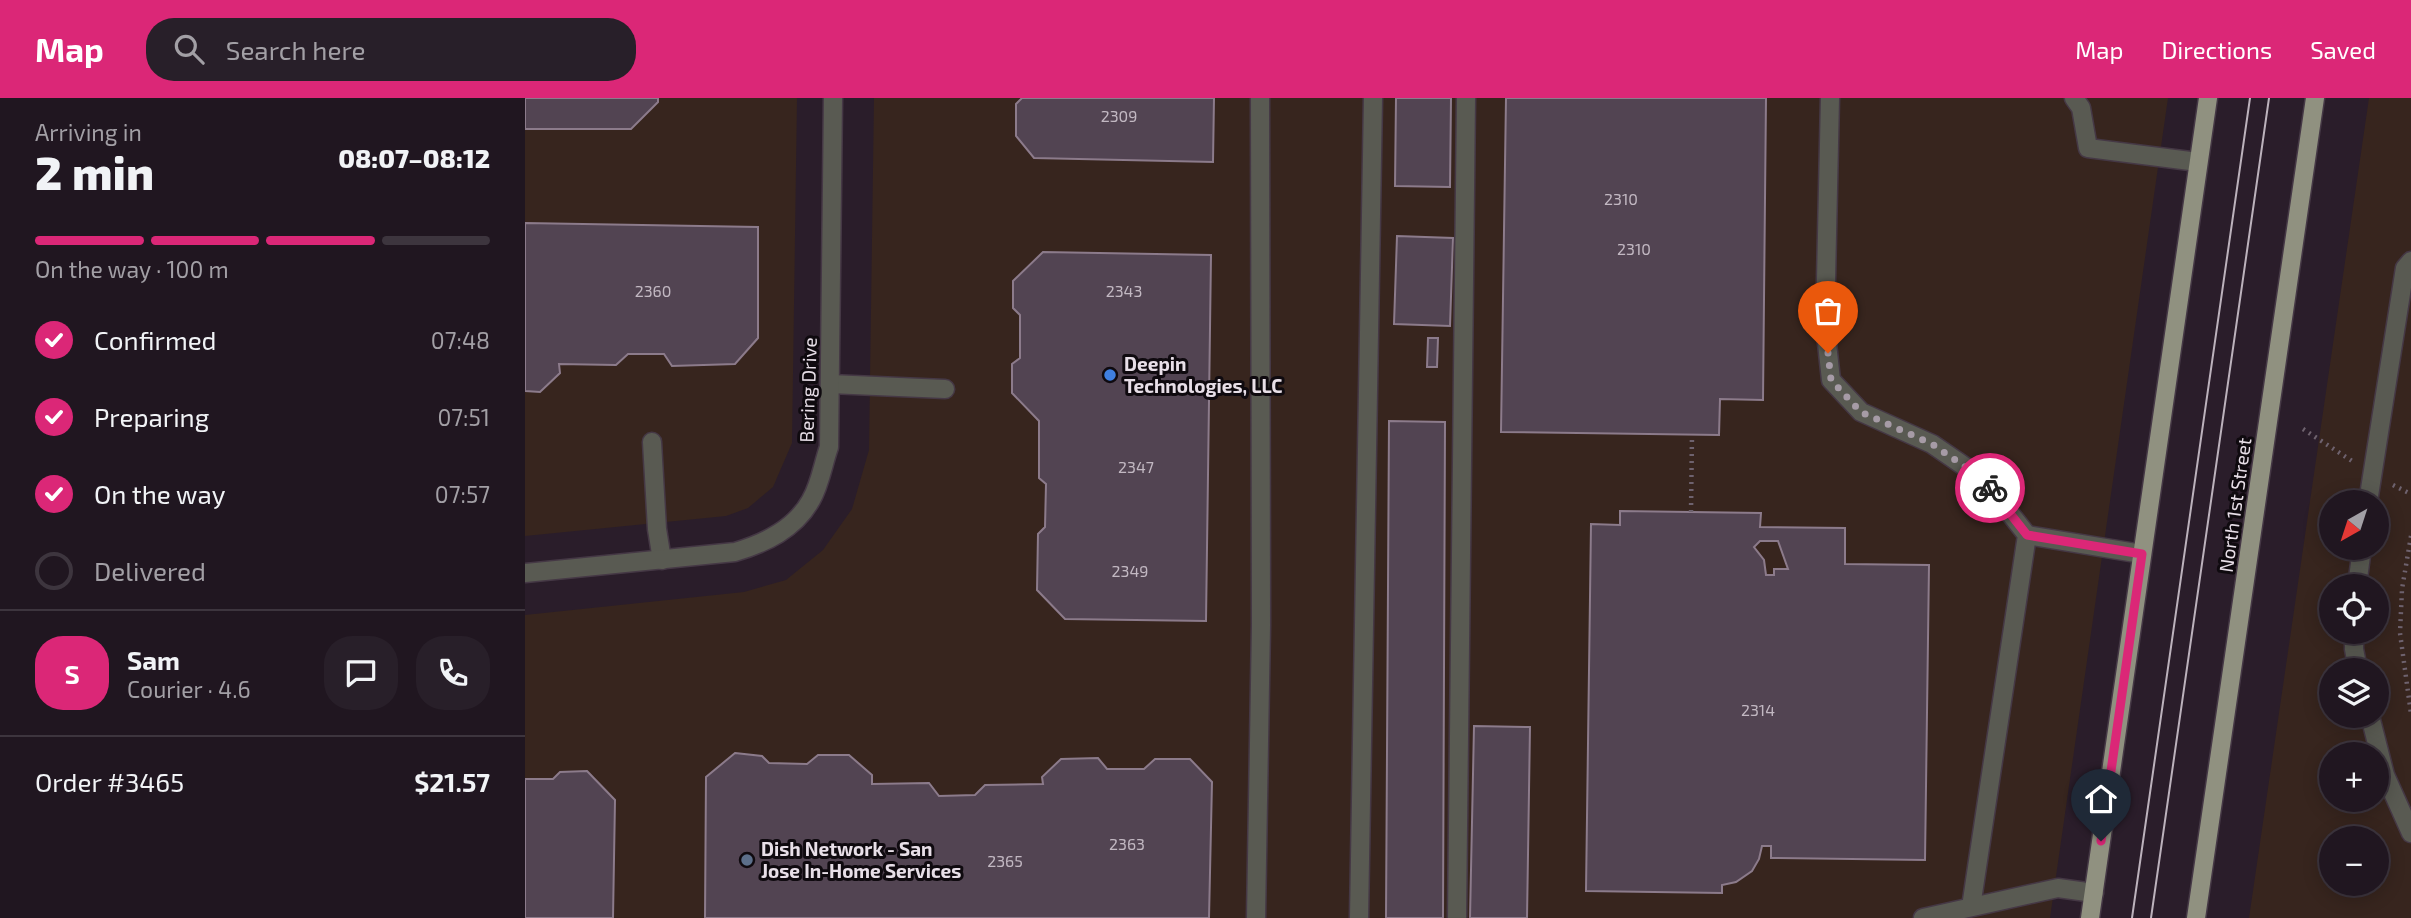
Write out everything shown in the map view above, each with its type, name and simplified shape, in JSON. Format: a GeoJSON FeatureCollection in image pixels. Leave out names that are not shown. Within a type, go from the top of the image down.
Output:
{"type":"FeatureCollection","features":[{"type":"Feature","properties":{"kind":"main road"},"geometry":{"type":"LineString","coordinates":[[2090,918],[2208,98]]}},
{"type":"Feature","properties":{"kind":"main road","name":"North 1st Street"},"geometry":{"type":"LineString","coordinates":[[2196,918],[2315,98]]}},
{"type":"Feature","properties":{"kind":"street","name":"Bering Drive"},"geometry":{"type":"LineString","coordinates":[[525,573],[735,552],[766,542],[798,519],[812,499],[829,447],[833,98]]}},
{"type":"Feature","properties":{"kind":"street"},"geometry":{"type":"LineString","coordinates":[[1256,918],[1261,625],[1260,98]]}},
{"type":"Feature","properties":{"kind":"street"},"geometry":{"type":"LineString","coordinates":[[1359,918],[1373,98]]}},
{"type":"Feature","properties":{"kind":"street"},"geometry":{"type":"LineString","coordinates":[[1457,918],[1466,98]]}},
{"type":"Feature","properties":{"kind":"street"},"geometry":{"type":"LineString","coordinates":[[1830,98],[1825,325],[1831,380],[1861,412],[1932,444],[1983,479],[2027,535],[2142,554]]}},
{"type":"Feature","properties":{"kind":"street"},"geometry":{"type":"LineString","coordinates":[[2074,98],[2081,108],[2088,148],[2199,162]]}},
{"type":"Feature","properties":{"kind":"street"},"geometry":{"type":"LineString","coordinates":[[2370,490],[2405,268],[2411,261]]}},
{"type":"Feature","properties":{"kind":"street"},"geometry":{"type":"LineString","coordinates":[[830,384],[945,389]]}},
{"type":"Feature","properties":{"kind":"street"},"geometry":{"type":"LineString","coordinates":[[652,442],[662,560]]}},
{"type":"Feature","properties":{"kind":"street"},"geometry":{"type":"LineString","coordinates":[[1971,907],[2027,535]]}},
{"type":"Feature","properties":{"kind":"street"},"geometry":{"type":"LineString","coordinates":[[2372,728],[2385,775],[2411,833]]}},
{"type":"Feature","properties":{"kind":"street"},"geometry":{"type":"LineString","coordinates":[[1923,918],[2058,888],[2094,893]]}},
{"type":"Feature","properties":{"kind":"path"},"geometry":{"type":"LineString","coordinates":[[1691,512],[1692,435]]}},
{"type":"Feature","properties":{"kind":"path"},"geometry":{"type":"LineString","coordinates":[[2411,536],[2402,589],[2400,633],[2411,714]]}},
{"type":"Feature","properties":{"kind":"shaded area"},"geometry":{"type":"Polygon","coordinates":[[[525,98],[797,98],[792,443],[773,487],[748,508],[726,516],[525,536],[525,98]]]}},
{"type":"Feature","properties":{"kind":"shaded area"},"geometry":{"type":"Polygon","coordinates":[[[874,98],[2168,98],[2050,918],[525,918],[525,615],[744,592],[786,580],[823,550],[852,509],[869,450],[874,98]]]}},
{"type":"Feature","properties":{"kind":"shaded area"},"geometry":{"type":"Polygon","coordinates":[[[2369,98],[2411,98],[2411,918],[2249,918],[2369,98]]]}},
{"type":"Feature","properties":{"kind":"building"},"geometry":{"type":"Polygon","coordinates":[[[525,98],[658,98],[658,102],[631,129],[525,129],[525,98]]]}},
{"type":"Feature","properties":{"kind":"building"},"geometry":{"type":"Polygon","coordinates":[[[1022,98],[1214,98],[1213,162],[1034,158],[1016,136],[1016,104],[1022,98]]]}},
{"type":"Feature","properties":{"kind":"building"},"geometry":{"type":"Polygon","coordinates":[[[1396,98],[1451,98],[1450,187],[1395,186],[1396,98]]]}},
{"type":"Feature","properties":{"kind":"building"},"geometry":{"type":"Polygon","coordinates":[[[1506,98],[1766,98],[1763,400],[1720,399],[1719,435],[1501,432],[1506,98]]]}},
{"type":"Feature","properties":{"kind":"building"},"geometry":{"type":"Polygon","coordinates":[[[525,223],[758,227],[758,338],[735,364],[672,366],[664,354],[628,354],[616,365],[559,364],[560,373],[540,392],[525,391],[525,223]]]}},
{"type":"Feature","properties":{"kind":"building"},"geometry":{"type":"Polygon","coordinates":[[[1397,236],[1453,238],[1450,326],[1394,324],[1397,236]]]}},
{"type":"Feature","properties":{"kind":"building"},"geometry":{"type":"Polygon","coordinates":[[[1043,252],[1211,255],[1206,621],[1065,619],[1037,590],[1038,534],[1045,527],[1046,484],[1039,478],[1039,421],[1012,393],[1012,364],[1020,358],[1020,315],[1013,308],[1013,281],[1043,252]]]}},
{"type":"Feature","properties":{"kind":"building"},"geometry":{"type":"Polygon","coordinates":[[[1428,338],[1438,338],[1437,367],[1427,367],[1428,338]]]}},
{"type":"Feature","properties":{"kind":"building"},"geometry":{"type":"Polygon","coordinates":[[[1389,421],[1445,422],[1443,918],[1386,918],[1389,421]]]}},
{"type":"Feature","properties":{"kind":"building"},"geometry":{"type":"Polygon","coordinates":[[[1620,511],[1761,513],[1760,527],[1845,528],[1845,564],[1929,565],[1925,860],[1771,858],[1771,846],[1762,846],[1752,871],[1736,882],[1722,885],[1722,893],[1586,891],[1591,524],[1620,525],[1620,511]],[[1760,541],[1754,547],[1764,560],[1766,575],[1774,575],[1774,569],[1788,569],[1778,541],[1760,541]]]}},
{"type":"Feature","properties":{"kind":"building"},"geometry":{"type":"Polygon","coordinates":[[[1474,726],[1530,727],[1527,918],[1470,918],[1474,726]]]}},
{"type":"Feature","properties":{"kind":"building"},"geometry":{"type":"Polygon","coordinates":[[[735,753],[762,756],[769,763],[807,764],[818,755],[849,755],[872,775],[872,784],[929,783],[939,796],[975,795],[985,785],[1043,784],[1042,777],[1061,759],[1098,758],[1107,769],[1144,769],[1155,759],[1190,759],[1212,782],[1209,918],[705,918],[706,777],[735,753]]]}},
{"type":"Feature","properties":{"kind":"building"},"geometry":{"type":"Polygon","coordinates":[[[587,771],[615,800],[613,918],[525,918],[525,779],[553,779],[560,772],[587,771]]]}},
{"type":"Feature","properties":{"kind":"tram line"},"geometry":{"type":"LineString","coordinates":[[2132,918],[2250,98]]}},
{"type":"Feature","properties":{"kind":"tram line"},"geometry":{"type":"LineString","coordinates":[[2151,918],[2269,98]]}},
{"type":"Feature","properties":{"kind":"way so far"},"geometry":{"type":"LineString","coordinates":[[1828,353],[1831,380],[1861,412],[1932,444],[1983,479],[1990,488]]}},
{"type":"Feature","properties":{"kind":"place","name":"Deepin Technologies, LLC"},"geometry":{"type":"Point","coordinates":[1110,375]}},
{"type":"Feature","properties":{"kind":"place","name":"Dish Network - San Jose In-Home Services"},"geometry":{"type":"Point","coordinates":[747,860]}},
{"type":"Feature","properties":{"kind":"route"},"geometry":{"type":"LineString","coordinates":[[1990,488],[2027,535],[2142,554],[2101,841]]}}]}
